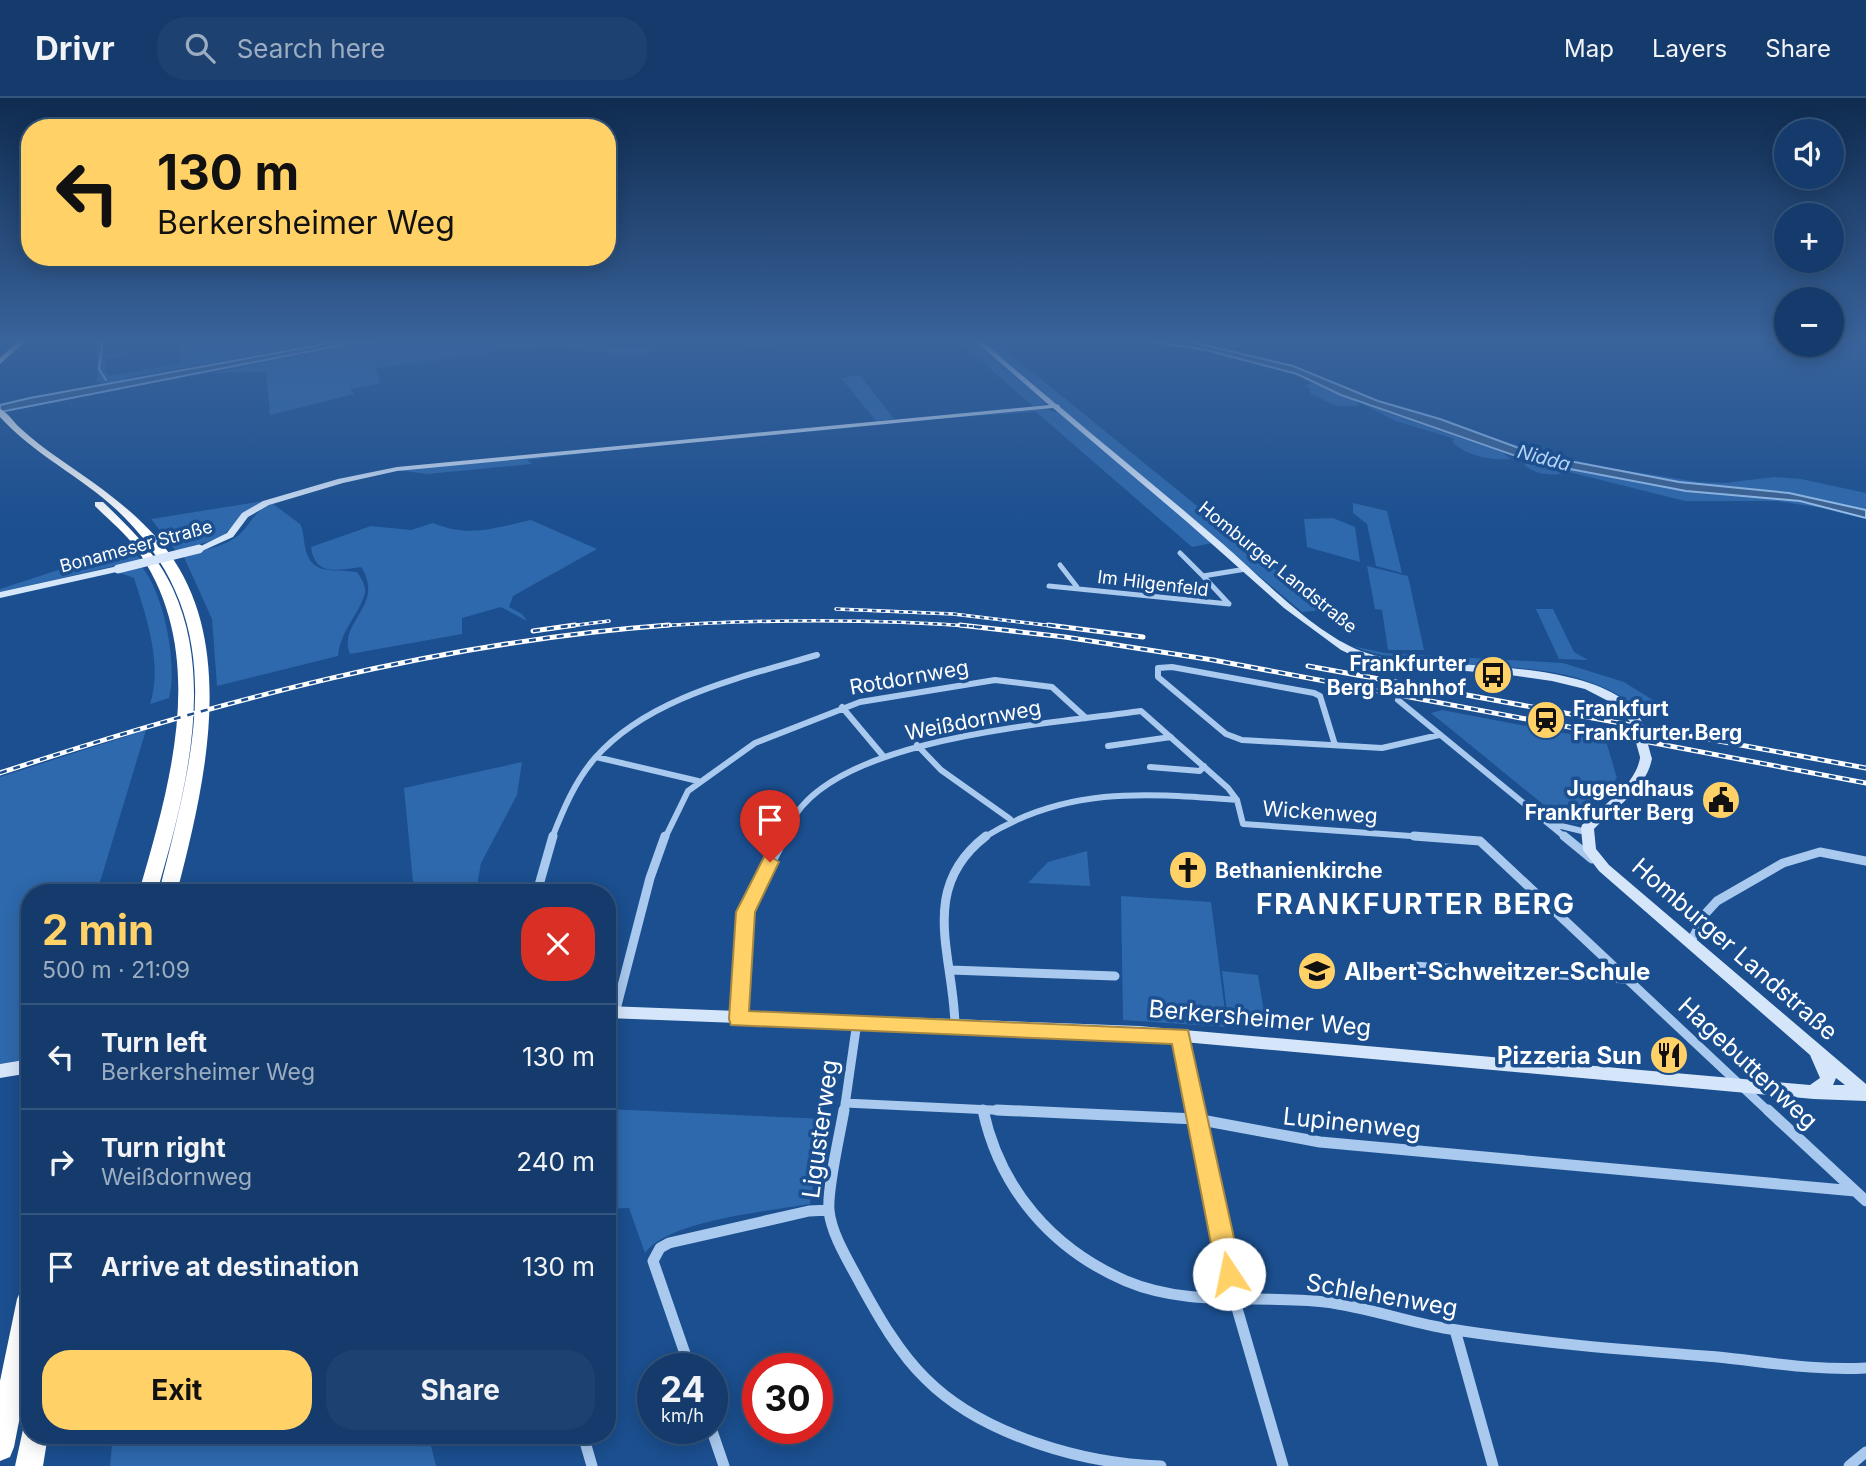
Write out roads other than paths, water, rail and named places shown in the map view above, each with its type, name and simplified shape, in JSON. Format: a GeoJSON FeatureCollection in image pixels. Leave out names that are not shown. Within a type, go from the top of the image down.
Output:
{"type":"FeatureCollection","features":[{"type":"Feature","properties":{"kind":"highway"},"geometry":{"type":"LineString","coordinates":[[0,412],[31,443],[114,502],[147,532],[172,567],[193,613],[201,640],[202,718],[192,786],[170,884]]}},
{"type":"Feature","properties":{"kind":"highway"},"geometry":{"type":"LineString","coordinates":[[0,428],[102,506],[135,537],[158,570],[179,617],[186,644],[184,731],[174,789],[150,884]]}},
{"type":"Feature","properties":{"kind":"highway"},"geometry":{"type":"LineString","coordinates":[[0,1447],[21,1343]]}},
{"type":"Feature","properties":{"kind":"highway"},"geometry":{"type":"LineString","coordinates":[[29,1466],[33,1444]]}},
{"type":"Feature","properties":{"kind":"street","name":"Homburger Landstraße"},"geometry":{"type":"LineString","coordinates":[[1052,403],[1326,635],[1359,654],[1404,663],[1562,679],[1592,688],[1616,700],[1636,722],[1646,765],[1639,777],[1594,820],[1586,832],[1590,850],[1604,868]]}},
{"type":"Feature","properties":{"kind":"street","name":"Bonameser Straße"},"geometry":{"type":"LineString","coordinates":[[0,595],[199,549],[230,535],[247,513],[271,501],[397,469],[1057,407]]}},
{"type":"Feature","properties":{"kind":"street","name":"Im Hilgenfeld"},"geometry":{"type":"LineString","coordinates":[[1049,586],[1077,587],[1226,606],[1229,604],[1180,553]]}},
{"type":"Feature","properties":{"kind":"street","name":"Im Hilgenfeld"},"geometry":{"type":"LineString","coordinates":[[1060,565],[1077,587]]}},
{"type":"Feature","properties":{"kind":"street","name":"Im Hilgenfeld"},"geometry":{"type":"LineString","coordinates":[[1203,576],[1246,569]]}},
{"type":"Feature","properties":{"kind":"street"},"geometry":{"type":"LineString","coordinates":[[539,884],[552,831],[581,778],[596,757],[620,737],[684,700],[817,655]]}},
{"type":"Feature","properties":{"kind":"street"},"geometry":{"type":"LineString","coordinates":[[1335,745],[1320,696],[1314,693],[1172,667],[1158,667],[1158,677],[1229,736],[1242,740],[1382,748],[1439,735]]}},
{"type":"Feature","properties":{"kind":"street","name":"Rotdornweg"},"geometry":{"type":"LineString","coordinates":[[616,996],[650,878],[670,824],[688,792],[698,781],[755,743],[842,707],[895,695],[1007,679],[1052,687],[1086,718]]}},
{"type":"Feature","properties":{"kind":"street","name":"Homburger Landstraße"},"geometry":{"type":"LineString","coordinates":[[1398,700],[1604,868],[1866,1094]]}},
{"type":"Feature","properties":{"kind":"street"},"geometry":{"type":"LineString","coordinates":[[842,707],[884,757]]}},
{"type":"Feature","properties":{"kind":"street","name":"Weißdornweg"},"geometry":{"type":"LineString","coordinates":[[739,1019],[746,912],[797,813],[820,791],[849,772],[917,746],[973,733],[1141,711],[1171,737]]}},
{"type":"Feature","properties":{"kind":"street"},"geometry":{"type":"LineString","coordinates":[[1108,746],[1171,737],[1237,800]]}},
{"type":"Feature","properties":{"kind":"street"},"geometry":{"type":"LineString","coordinates":[[917,746],[941,770],[1010,819]]}},
{"type":"Feature","properties":{"kind":"street"},"geometry":{"type":"LineString","coordinates":[[596,757],[698,781]]}},
{"type":"Feature","properties":{"kind":"street"},"geometry":{"type":"LineString","coordinates":[[1150,767],[1200,771],[1204,766]]}},
{"type":"Feature","properties":{"kind":"street","name":"Wickenweg"},"geometry":{"type":"LineString","coordinates":[[955,1026],[951,970],[942,920],[950,878],[957,865],[978,843],[1010,819],[1072,801],[1139,794],[1237,800],[1243,824],[1480,841]]}},
{"type":"Feature","properties":{"kind":"street","name":"Homburger Landstraße"},"geometry":{"type":"LineString","coordinates":[[1549,823],[1586,832]]}},
{"type":"Feature","properties":{"kind":"street","name":"Hagebuttenweg"},"geometry":{"type":"LineString","coordinates":[[1480,841],[1866,1201]]}},
{"type":"Feature","properties":{"kind":"street"},"geometry":{"type":"LineString","coordinates":[[1690,943],[1710,908],[1720,898],[1794,855],[1816,851],[1850,855],[1866,861]]}},
{"type":"Feature","properties":{"kind":"street"},"geometry":{"type":"LineString","coordinates":[[1412,965],[1626,979]]}},
{"type":"Feature","properties":{"kind":"street"},"geometry":{"type":"LineString","coordinates":[[951,970],[1115,976]]}},
{"type":"Feature","properties":{"kind":"street","name":"Berkersheimer Weg"},"geometry":{"type":"LineString","coordinates":[[616,1013],[1180,1035],[1814,1092],[1866,1094]]}},
{"type":"Feature","properties":{"kind":"street","name":"Ligusterweg"},"geometry":{"type":"LineString","coordinates":[[857,1022],[829,1210],[845,1255],[877,1315],[910,1362],[952,1399],[993,1424],[1065,1451],[1130,1465],[1161,1466]]}},
{"type":"Feature","properties":{"kind":"street"},"geometry":{"type":"LineString","coordinates":[[1180,1035],[1196,1119],[1204,1140],[1234,1298],[1283,1466]]}},
{"type":"Feature","properties":{"kind":"street"},"geometry":{"type":"LineString","coordinates":[[1814,1092],[1825,1084],[1828,1078],[1816,1051]]}},
{"type":"Feature","properties":{"kind":"street"},"geometry":{"type":"LineString","coordinates":[[0,1072],[21,1068]]}},
{"type":"Feature","properties":{"kind":"street","name":"Lupinenweg"},"geometry":{"type":"LineString","coordinates":[[845,1103],[1196,1119],[1250,1132],[1320,1142],[1855,1191]]}},
{"type":"Feature","properties":{"kind":"street","name":"Schlehenweg"},"geometry":{"type":"LineString","coordinates":[[983,1110],[986,1131],[1008,1180],[1027,1209],[1076,1253],[1126,1281],[1164,1295],[1202,1301],[1260,1297],[1367,1308],[1455,1330],[1675,1353],[1849,1369],[1866,1368]]}},
{"type":"Feature","properties":{"kind":"street"},"geometry":{"type":"LineString","coordinates":[[685,1353],[653,1261],[660,1248],[668,1243],[796,1214],[829,1210]]}},
{"type":"Feature","properties":{"kind":"street"},"geometry":{"type":"LineString","coordinates":[[1455,1330],[1493,1466]]}},
{"type":"Feature","properties":{"kind":"street"},"geometry":{"type":"LineString","coordinates":[[586,1444],[592,1466]]}},
{"type":"Feature","properties":{"kind":"street"},"geometry":{"type":"LineString","coordinates":[[716,1444],[724,1466]]}},
{"type":"Feature","properties":{"kind":"street"},"geometry":{"type":"LineString","coordinates":[[1849,1466],[1866,1452]]}},
{"type":"Feature","properties":{"kind":"water"},"geometry":{"type":"Polygon","coordinates":[[[9,403],[47,403],[0,412],[0,405],[9,403]]]}},
{"type":"Feature","properties":{"kind":"water","name":"Nidda"},"geometry":{"type":"Polygon","coordinates":[[[1363,403],[1384,403],[1440,419],[1538,455],[1679,482],[1789,493],[1866,510],[1866,518],[1800,501],[1686,491],[1533,462],[1363,403]]]}},
{"type":"Feature","properties":{"kind":"railway"},"geometry":{"type":"LineString","coordinates":[[836,609],[953,614],[1062,627]]}},
{"type":"Feature","properties":{"kind":"railway"},"geometry":{"type":"LineString","coordinates":[[562,627],[609,621]]}},
{"type":"Feature","properties":{"kind":"railway"},"geometry":{"type":"LineString","coordinates":[[652,627],[814,621],[973,626]]}},
{"type":"Feature","properties":{"kind":"railway"},"geometry":{"type":"LineString","coordinates":[[533,631],[575,625]]}},
{"type":"Feature","properties":{"kind":"railway"},"geometry":{"type":"LineString","coordinates":[[652,627],[669,625]]}},
{"type":"Feature","properties":{"kind":"railway"},"geometry":{"type":"LineString","coordinates":[[960,625],[973,626]]}},
{"type":"Feature","properties":{"kind":"railway"},"geometry":{"type":"LineString","coordinates":[[1048,625],[1143,637]]}},
{"type":"Feature","properties":{"kind":"railway"},"geometry":{"type":"LineString","coordinates":[[973,626],[982,627]]}},
{"type":"Feature","properties":{"kind":"railway"},"geometry":{"type":"LineString","coordinates":[[973,626],[1065,637],[1213,660],[1866,783]]}},
{"type":"Feature","properties":{"kind":"railway"},"geometry":{"type":"LineString","coordinates":[[645,627],[652,627]]}},
{"type":"Feature","properties":{"kind":"railway"},"geometry":{"type":"LineString","coordinates":[[0,773],[164,722],[330,678],[499,645],[652,627]]}},
{"type":"Feature","properties":{"kind":"railway"},"geometry":{"type":"LineString","coordinates":[[1308,666],[1866,768]]}},
{"type":"Feature","properties":{"kind":"place","name":"Frankfurter Berg Bahnhof"},"geometry":{"type":"Point","coordinates":[1493,675]}},
{"type":"Feature","properties":{"kind":"place","name":"Frankfurt Frankfurter Berg"},"geometry":{"type":"Point","coordinates":[1546,720]}},
{"type":"Feature","properties":{"kind":"place","name":"Jugendhaus Frankfurter Berg"},"geometry":{"type":"Point","coordinates":[1721,800]}},
{"type":"Feature","properties":{"kind":"place","name":"Bethanienkirche"},"geometry":{"type":"Point","coordinates":[1188,870]}},
{"type":"Feature","properties":{"kind":"place","name":"Albert-Schweitzer-Schule"},"geometry":{"type":"Point","coordinates":[1317,971]}},
{"type":"Feature","properties":{"kind":"place","name":"Pizzeria Sun"},"geometry":{"type":"Point","coordinates":[1669,1055]}},
{"type":"Feature","properties":{"kind":"district","name":"FRANKFURTER BERG"},"geometry":{"type":"Point","coordinates":[1416,904]}}]}
